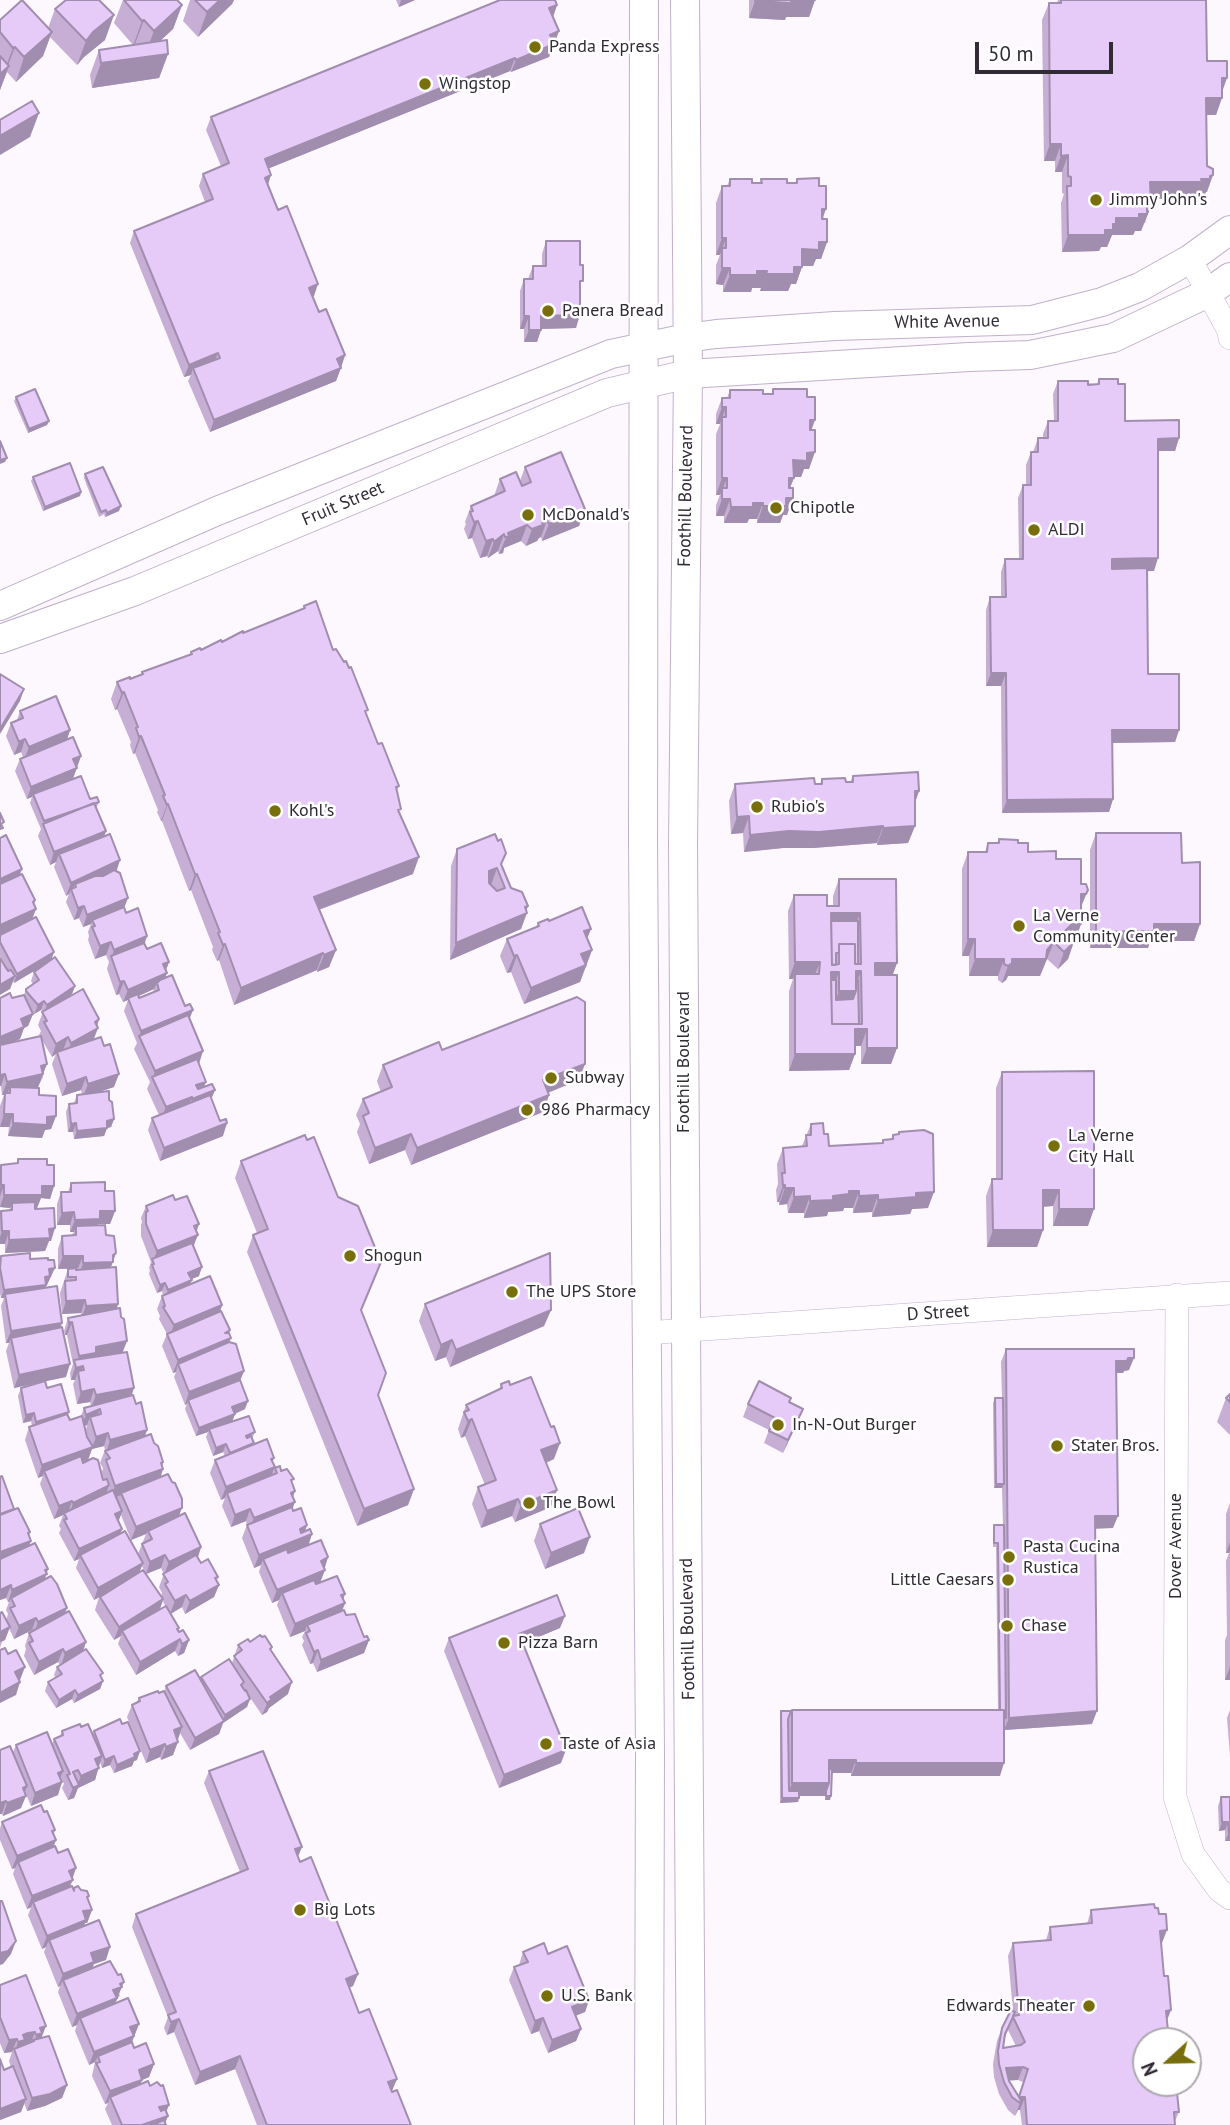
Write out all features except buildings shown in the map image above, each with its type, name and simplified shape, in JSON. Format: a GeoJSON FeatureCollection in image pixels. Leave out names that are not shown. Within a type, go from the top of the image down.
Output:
{"type":"FeatureCollection","features":[{"type":"Feature","properties":{"kind":"main road"},"geometry":{"type":"LineString","coordinates":[[644,0],[645,1333],[650,1752],[649,2125]]}},
{"type":"Feature","properties":{"kind":"main road","name":"Foothill Boulevard"},"geometry":{"type":"LineString","coordinates":[[685,0],[688,374],[683,817],[691,2125]]}},
{"type":"Feature","properties":{"kind":"main road","name":"White Avenue"},"geometry":{"type":"LineString","coordinates":[[644,346],[687,338],[835,326],[1032,320],[1102,302],[1140,287],[1191,259],[1230,230]]}},
{"type":"Feature","properties":{"kind":"main road","name":"White Avenue"},"geometry":{"type":"LineString","coordinates":[[688,374],[1030,355],[1113,338],[1219,285]]}},
{"type":"Feature","properties":{"kind":"main road"},"geometry":{"type":"LineString","coordinates":[[0,606],[228,506],[611,354],[644,346]]}},
{"type":"Feature","properties":{"kind":"main road","name":"Fruit Street"},"geometry":{"type":"LineString","coordinates":[[0,639],[135,591],[607,393],[688,374]]}},
{"type":"Feature","properties":{"kind":"street"},"geometry":{"type":"LineString","coordinates":[[1191,259],[1219,285],[1230,338]]}},
{"type":"Feature","properties":{"kind":"street","name":"D Street"},"geometry":{"type":"LineString","coordinates":[[645,1333],[1230,1293]]}},
{"type":"Feature","properties":{"kind":"street","name":"Dover Avenue"},"geometry":{"type":"LineString","coordinates":[[1177,1295],[1175,1797],[1193,1854],[1219,1890],[1230,1898]]}},
{"type":"Feature","properties":{"kind":"place","name":"Panda Express"},"geometry":{"type":"Point","coordinates":[535,47]}},
{"type":"Feature","properties":{"kind":"place","name":"Wingstop"},"geometry":{"type":"Point","coordinates":[425,84]}},
{"type":"Feature","properties":{"kind":"place","name":"Jimmy John's"},"geometry":{"type":"Point","coordinates":[1096,200]}},
{"type":"Feature","properties":{"kind":"place","name":"Panera Bread"},"geometry":{"type":"Point","coordinates":[548,311]}},
{"type":"Feature","properties":{"kind":"place","name":"Chipotle"},"geometry":{"type":"Point","coordinates":[776,508]}},
{"type":"Feature","properties":{"kind":"place","name":"McDonald's"},"geometry":{"type":"Point","coordinates":[528,515]}},
{"type":"Feature","properties":{"kind":"place","name":"ALDI"},"geometry":{"type":"Point","coordinates":[1034,530]}},
{"type":"Feature","properties":{"kind":"place","name":"Rubio's"},"geometry":{"type":"Point","coordinates":[757,807]}},
{"type":"Feature","properties":{"kind":"place","name":"Kohl's"},"geometry":{"type":"Point","coordinates":[275,811]}},
{"type":"Feature","properties":{"kind":"place","name":"La Verne Community Center"},"geometry":{"type":"Point","coordinates":[1019,926]}},
{"type":"Feature","properties":{"kind":"place","name":"Subway"},"geometry":{"type":"Point","coordinates":[551,1078]}},
{"type":"Feature","properties":{"kind":"place","name":"986 Pharmacy"},"geometry":{"type":"Point","coordinates":[527,1110]}},
{"type":"Feature","properties":{"kind":"place","name":"La Verne City Hall"},"geometry":{"type":"Point","coordinates":[1054,1146]}},
{"type":"Feature","properties":{"kind":"place","name":"Shogun"},"geometry":{"type":"Point","coordinates":[350,1256]}},
{"type":"Feature","properties":{"kind":"place","name":"The UPS Store"},"geometry":{"type":"Point","coordinates":[512,1292]}},
{"type":"Feature","properties":{"kind":"place","name":"In-N-Out Burger"},"geometry":{"type":"Point","coordinates":[778,1425]}},
{"type":"Feature","properties":{"kind":"place","name":"Stater Bros."},"geometry":{"type":"Point","coordinates":[1057,1446]}},
{"type":"Feature","properties":{"kind":"place","name":"The Bowl"},"geometry":{"type":"Point","coordinates":[529,1503]}},
{"type":"Feature","properties":{"kind":"place","name":"Pasta Cucina Rustica"},"geometry":{"type":"Point","coordinates":[1009,1557]}},
{"type":"Feature","properties":{"kind":"place","name":"Little Caesars"},"geometry":{"type":"Point","coordinates":[1008,1580]}},
{"type":"Feature","properties":{"kind":"place","name":"Chase"},"geometry":{"type":"Point","coordinates":[1007,1626]}},
{"type":"Feature","properties":{"kind":"place","name":"Pizza Barn"},"geometry":{"type":"Point","coordinates":[504,1643]}},
{"type":"Feature","properties":{"kind":"place","name":"Taste of Asia"},"geometry":{"type":"Point","coordinates":[546,1744]}},
{"type":"Feature","properties":{"kind":"place","name":"Big Lots"},"geometry":{"type":"Point","coordinates":[300,1910]}},
{"type":"Feature","properties":{"kind":"place","name":"U.S. Bank"},"geometry":{"type":"Point","coordinates":[547,1996]}},
{"type":"Feature","properties":{"kind":"place","name":"Edwards Theater"},"geometry":{"type":"Point","coordinates":[1089,2006]}}]}
